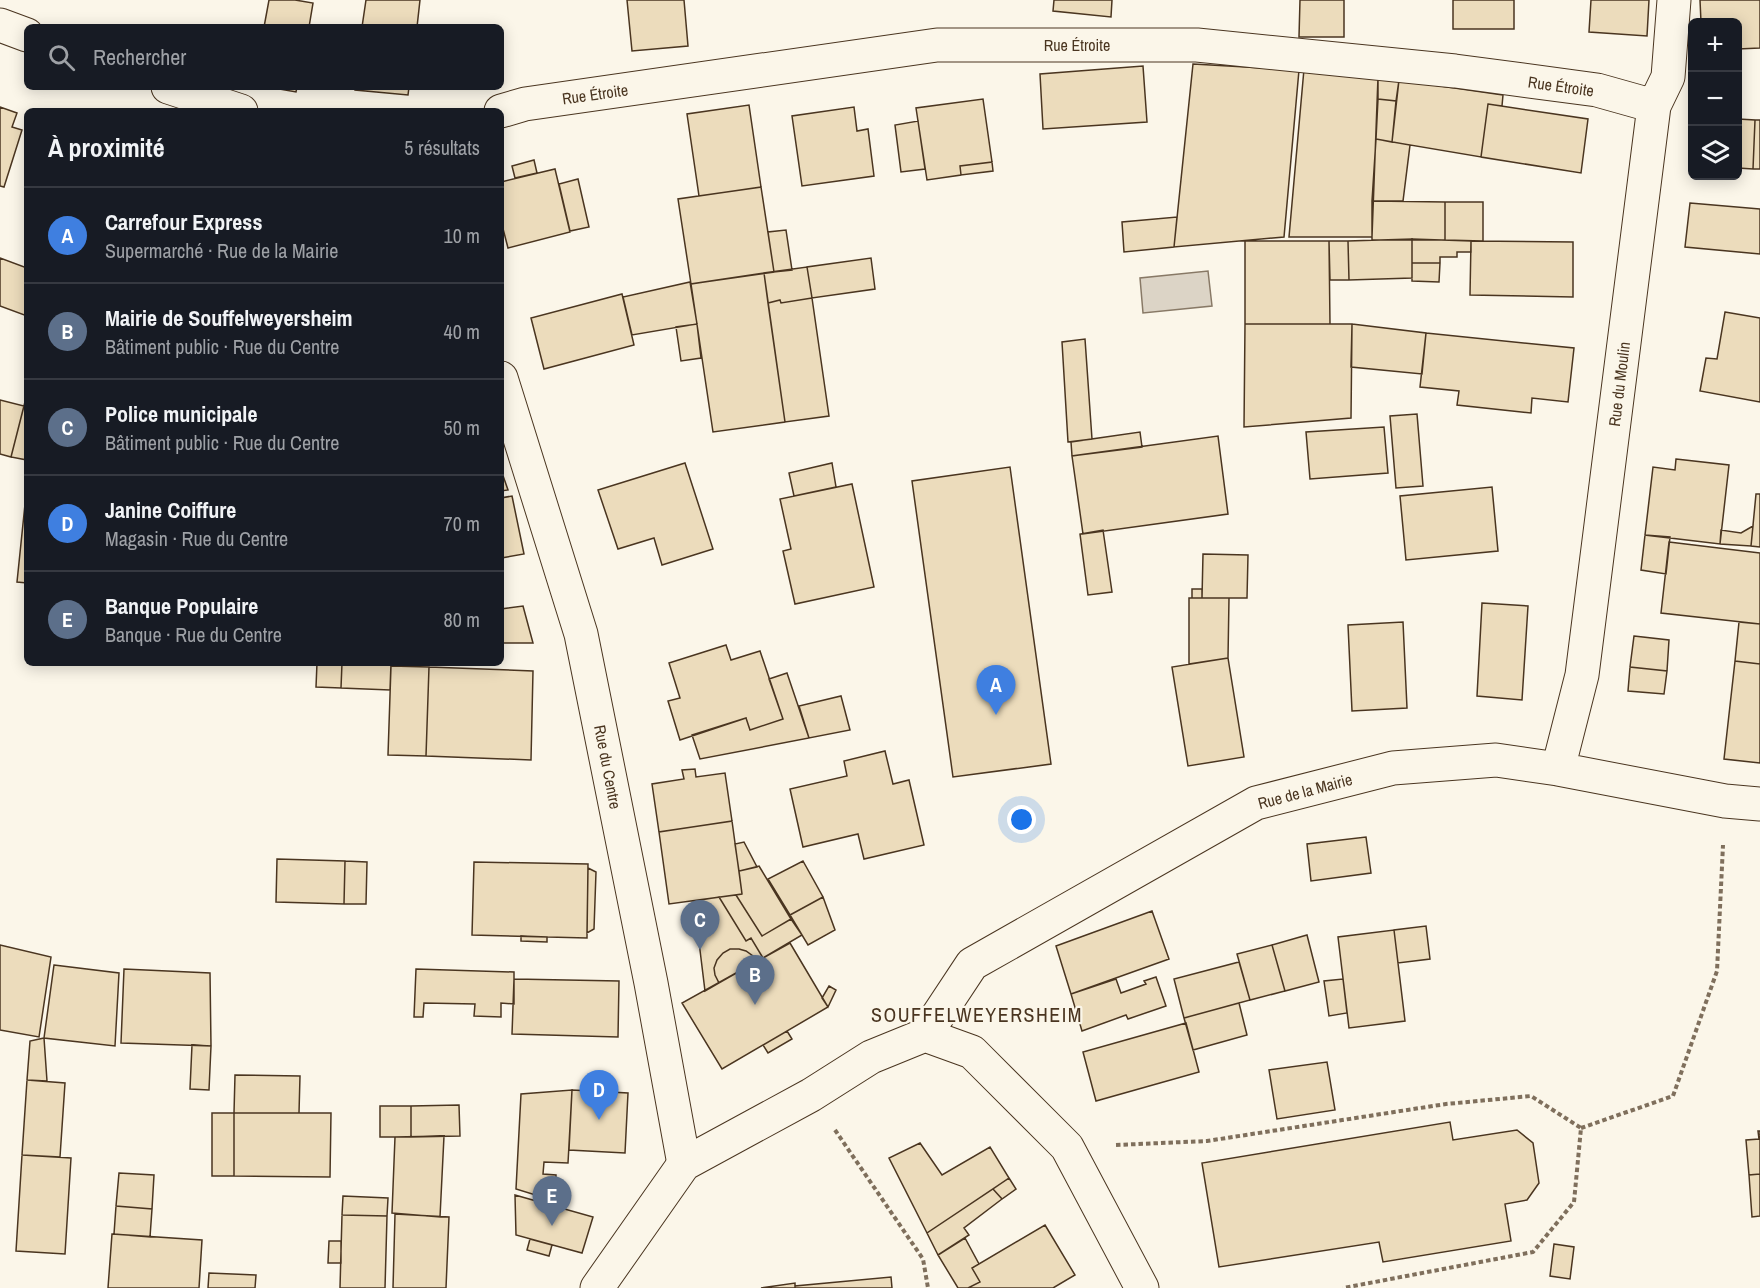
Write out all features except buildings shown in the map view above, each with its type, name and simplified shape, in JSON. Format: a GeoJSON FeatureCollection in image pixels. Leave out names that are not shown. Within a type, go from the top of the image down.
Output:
{"type":"FeatureCollection","features":[{"type":"Feature","properties":{"kind":"street","name":"Rue du Moulin"},"geometry":{"type":"LineString","coordinates":[[1558,769],[1582,675],[1654,106],[1668,77],[1674,0]]}},
{"type":"Feature","properties":{"kind":"street"},"geometry":{"type":"LineString","coordinates":[[0,25],[24,34]]}},
{"type":"Feature","properties":{"kind":"street","name":"Rue Étroite"},"geometry":{"type":"LineString","coordinates":[[504,110],[525,104],[937,45],[1197,45],[1455,70],[1597,90],[1654,106]]}},
{"type":"Feature","properties":{"kind":"street"},"geometry":{"type":"LineString","coordinates":[[177,90],[232,108]]}},
{"type":"Feature","properties":{"kind":"street","name":"Rue du Centre"},"geometry":{"type":"LineString","coordinates":[[504,388],[581,634],[651,983],[684,1164]]}},
{"type":"Feature","properties":{"kind":"street","name":"Rue de la Mairie"},"geometry":{"type":"LineString","coordinates":[[925,1035],[972,964],[1256,803],[1393,768],[1496,760],[1558,769],[1725,801],[1760,804]]}},
{"type":"Feature","properties":{"kind":"street"},"geometry":{"type":"LineString","coordinates":[[597,1288],[684,1164],[811,1095],[871,1057],[925,1035],[972,1052],[1067,1147],[1142,1288]]}},
{"type":"Feature","properties":{"kind":"path"},"geometry":{"type":"LineString","coordinates":[[1581,1128],[1673,1096],[1717,971],[1725,801]]}},
{"type":"Feature","properties":{"kind":"path"},"geometry":{"type":"LineString","coordinates":[[811,1095],[923,1259],[928,1288]]}},
{"type":"Feature","properties":{"kind":"path"},"geometry":{"type":"LineString","coordinates":[[1067,1147],[1207,1141],[1446,1104],[1531,1096],[1581,1128]]}},
{"type":"Feature","properties":{"kind":"path"},"geometry":{"type":"LineString","coordinates":[[1343,1288],[1533,1252],[1574,1202],[1581,1128]]}},
{"type":"Feature","properties":{"kind":"shaded area"},"geometry":{"type":"Polygon","coordinates":[[[1208,271],[1212,306],[1143,313],[1140,278],[1208,271]]]}},
{"type":"Feature","properties":{"kind":"place","name":"Carrefour Express"},"geometry":{"type":"Point","coordinates":[996,715]}},
{"type":"Feature","properties":{"kind":"place","name":"Police municipale"},"geometry":{"type":"Point","coordinates":[700,950]}},
{"type":"Feature","properties":{"kind":"place","name":"Mairie de Souffelweyersheim"},"geometry":{"type":"Point","coordinates":[755,1005]}},
{"type":"Feature","properties":{"kind":"place","name":"Janine Coiffure"},"geometry":{"type":"Point","coordinates":[599,1120]}},
{"type":"Feature","properties":{"kind":"place","name":"Banque Populaire"},"geometry":{"type":"Point","coordinates":[552,1226]}},
{"type":"Feature","properties":{"kind":"district","name":"SOUFFELWEYERSHEIM"},"geometry":{"type":"Point","coordinates":[977,1014]}}]}
